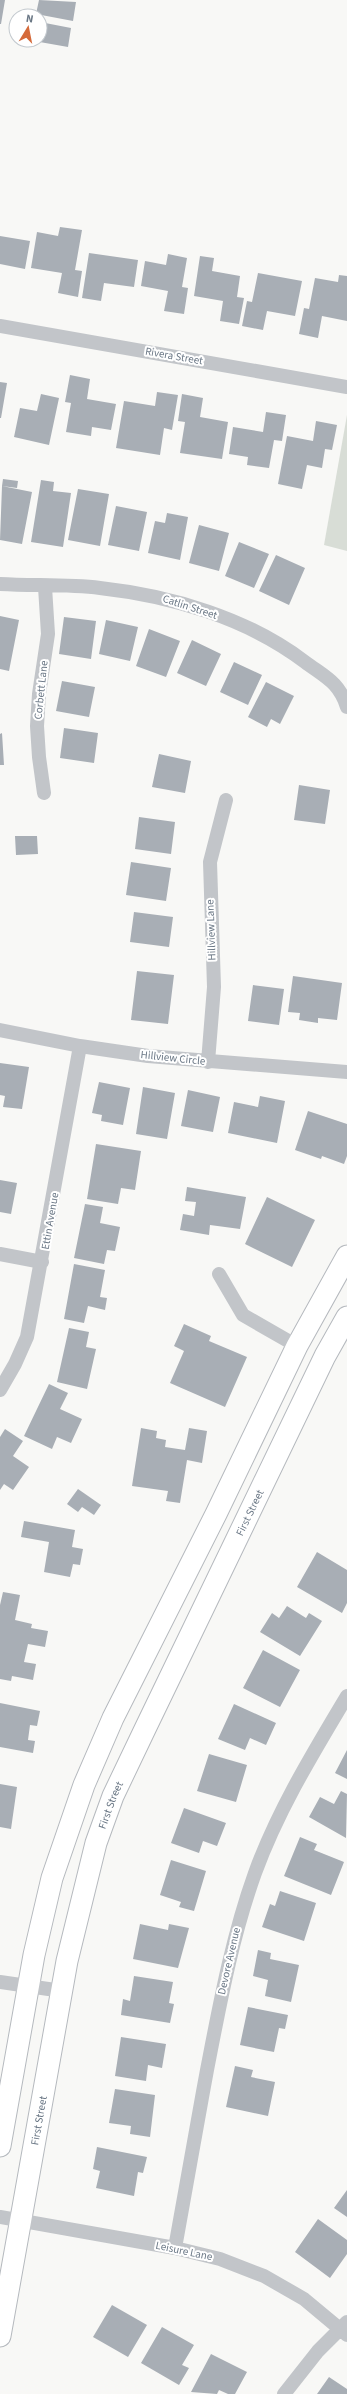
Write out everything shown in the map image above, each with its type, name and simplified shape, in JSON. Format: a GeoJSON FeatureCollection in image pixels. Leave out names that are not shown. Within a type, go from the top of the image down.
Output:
{"type":"FeatureCollection","features":[{"type":"Feature","properties":{"kind":"main road"},"geometry":{"type":"LineString","coordinates":[[0,2146],[28,1987],[52,1878],[84,1785],[113,1718],[216,1514],[297,1346],[347,1256]]}},
{"type":"Feature","properties":{"kind":"main road","name":"First Street"},"geometry":{"type":"LineString","coordinates":[[0,2336],[62,1991],[83,1890],[96,1843],[113,1796],[325,1356],[347,1317]]}},
{"type":"Feature","properties":{"kind":"street","name":"Rivera Street"},"geometry":{"type":"LineString","coordinates":[[0,326],[347,387]]}},
{"type":"Feature","properties":{"kind":"street","name":"Catlin Street"},"geometry":{"type":"LineString","coordinates":[[0,584],[113,590],[151,595],[202,610],[251,630],[298,656],[340,688],[347,707]]}},
{"type":"Feature","properties":{"kind":"street","name":"Corbett Lane"},"geometry":{"type":"LineString","coordinates":[[44,587],[48,634],[39,694],[37,726],[39,758],[44,793]]}},
{"type":"Feature","properties":{"kind":"street","name":"Hillview Lane"},"geometry":{"type":"LineString","coordinates":[[208,1062],[214,987],[210,862],[226,800]]}},
{"type":"Feature","properties":{"kind":"street","name":"Hillview Circle"},"geometry":{"type":"LineString","coordinates":[[0,1030],[80,1046],[148,1056],[347,1072]]}},
{"type":"Feature","properties":{"kind":"street","name":"Ettin Avenue"},"geometry":{"type":"LineString","coordinates":[[0,1390],[15,1364],[27,1337],[42,1262],[80,1046]]}},
{"type":"Feature","properties":{"kind":"street"},"geometry":{"type":"LineString","coordinates":[[0,1254],[42,1262]]}},
{"type":"Feature","properties":{"kind":"street"},"geometry":{"type":"LineString","coordinates":[[219,1274],[243,1315],[297,1346]]}},
{"type":"Feature","properties":{"kind":"street","name":"Devore Avenue"},"geometry":{"type":"LineString","coordinates":[[175,2248],[224,1980],[239,1923],[256,1872],[280,1816],[306,1764],[347,1696]]}},
{"type":"Feature","properties":{"kind":"street"},"geometry":{"type":"LineString","coordinates":[[0,1982],[62,1991]]}},
{"type":"Feature","properties":{"kind":"street","name":"Leisure Lane"},"geometry":{"type":"LineString","coordinates":[[0,2217],[175,2248],[220,2259],[264,2276],[304,2299],[345,2329]]}},
{"type":"Feature","properties":{"kind":"street"},"geometry":{"type":"LineString","coordinates":[[284,2394],[318,2351],[345,2329]]}},
{"type":"Feature","properties":{"kind":"shaded area"},"geometry":{"type":"Polygon","coordinates":[[[347,415],[347,551],[324,545],[347,415]]]}},
{"type":"Feature","properties":{"kind":"building"},"geometry":{"type":"Polygon","coordinates":[[[0,0],[5,0],[1,24],[0,24],[0,0]]]}},
{"type":"Feature","properties":{"kind":"building"},"geometry":{"type":"Polygon","coordinates":[[[39,0],[76,2],[73,21],[48,16],[48,8],[37,8],[39,0]]]}},
{"type":"Feature","properties":{"kind":"building"},"geometry":{"type":"Polygon","coordinates":[[[48,24],[71,28],[68,47],[48,43],[48,24]]]}},
{"type":"Feature","properties":{"kind":"building"},"geometry":{"type":"Polygon","coordinates":[[[60,227],[82,230],[75,270],[82,271],[78,297],[58,293],[62,273],[31,268],[37,232],[58,236],[60,227]]]}},
{"type":"Feature","properties":{"kind":"building"},"geometry":{"type":"Polygon","coordinates":[[[0,236],[30,241],[25,269],[0,264],[0,236]]]}},
{"type":"Feature","properties":{"kind":"building"},"geometry":{"type":"Polygon","coordinates":[[[89,253],[138,260],[134,287],[104,283],[101,301],[82,298],[89,253]]]}},
{"type":"Feature","properties":{"kind":"building"},"geometry":{"type":"Polygon","coordinates":[[[168,254],[187,258],[182,287],[188,288],[184,314],[164,311],[168,291],[141,286],[145,261],[166,265],[168,254]]]}},
{"type":"Feature","properties":{"kind":"building"},"geometry":{"type":"Polygon","coordinates":[[[200,256],[214,258],[212,271],[240,276],[237,297],[244,298],[239,324],[220,321],[223,301],[194,296],[200,256]]]}},
{"type":"Feature","properties":{"kind":"building"},"geometry":{"type":"Polygon","coordinates":[[[258,273],[302,281],[295,316],[267,311],[263,330],[242,326],[247,301],[252,302],[258,273]]]}},
{"type":"Feature","properties":{"kind":"building"},"geometry":{"type":"Polygon","coordinates":[[[339,275],[347,276],[347,321],[322,316],[318,338],[299,334],[304,308],[309,309],[315,278],[338,282],[339,275]]]}},
{"type":"Feature","properties":{"kind":"building"},"geometry":{"type":"Polygon","coordinates":[[[70,375],[90,379],[87,399],[116,404],[111,430],[92,427],[91,436],[66,432],[71,403],[65,402],[70,375]]]}},
{"type":"Feature","properties":{"kind":"building"},"geometry":{"type":"Polygon","coordinates":[[[0,382],[7,383],[1,418],[0,418],[0,382]]]}},
{"type":"Feature","properties":{"kind":"building"},"geometry":{"type":"Polygon","coordinates":[[[157,392],[178,395],[172,430],[164,428],[160,455],[116,448],[124,401],[155,406],[157,392]]]}},
{"type":"Feature","properties":{"kind":"building"},"geometry":{"type":"Polygon","coordinates":[[[41,394],[59,398],[49,445],[14,437],[20,408],[37,411],[41,394]]]}},
{"type":"Feature","properties":{"kind":"building"},"geometry":{"type":"Polygon","coordinates":[[[182,394],[203,398],[200,417],[228,422],[222,459],[180,453],[185,422],[178,421],[182,394]]]}},
{"type":"Feature","properties":{"kind":"building"},"geometry":{"type":"Polygon","coordinates":[[[266,412],[286,415],[282,441],[274,440],[269,468],[247,465],[248,457],[229,454],[233,427],[263,432],[266,412]]]}},
{"type":"Feature","properties":{"kind":"building"},"geometry":{"type":"Polygon","coordinates":[[[316,421],[337,425],[332,450],[325,449],[322,468],[307,465],[302,489],[278,484],[287,436],[313,441],[316,421]]]}},
{"type":"Feature","properties":{"kind":"building"},"geometry":{"type":"Polygon","coordinates":[[[3,479],[18,481],[17,488],[2,486],[3,479]]]}},
{"type":"Feature","properties":{"kind":"building"},"geometry":{"type":"Polygon","coordinates":[[[41,480],[54,482],[53,491],[71,493],[63,547],[31,542],[41,480]]]}},
{"type":"Feature","properties":{"kind":"building"},"geometry":{"type":"Polygon","coordinates":[[[2,486],[32,492],[22,544],[0,540],[2,486]]]}},
{"type":"Feature","properties":{"kind":"building"},"geometry":{"type":"Polygon","coordinates":[[[78,489],[109,494],[100,546],[68,540],[78,489]]]}},
{"type":"Feature","properties":{"kind":"building"},"geometry":{"type":"Polygon","coordinates":[[[116,506],[147,512],[139,551],[108,545],[116,506]]]}},
{"type":"Feature","properties":{"kind":"building"},"geometry":{"type":"Polygon","coordinates":[[[167,513],[188,517],[180,560],[148,553],[155,521],[165,523],[167,513]]]}},
{"type":"Feature","properties":{"kind":"building"},"geometry":{"type":"Polygon","coordinates":[[[199,525],[229,533],[219,571],[189,563],[199,525]]]}},
{"type":"Feature","properties":{"kind":"building"},"geometry":{"type":"Polygon","coordinates":[[[239,542],[269,554],[254,588],[225,576],[239,542]]]}},
{"type":"Feature","properties":{"kind":"building"},"geometry":{"type":"Polygon","coordinates":[[[276,555],[305,568],[289,605],[259,591],[276,555]]]}},
{"type":"Feature","properties":{"kind":"building"},"geometry":{"type":"Polygon","coordinates":[[[0,616],[19,620],[9,671],[0,669],[0,616]]]}},
{"type":"Feature","properties":{"kind":"building"},"geometry":{"type":"Polygon","coordinates":[[[64,617],[96,621],[91,659],[59,654],[64,617]]]}},
{"type":"Feature","properties":{"kind":"building"},"geometry":{"type":"Polygon","coordinates":[[[106,620],[138,627],[130,661],[99,654],[106,620]]]}},
{"type":"Feature","properties":{"kind":"building"},"geometry":{"type":"Polygon","coordinates":[[[149,629],[180,641],[166,677],[136,666],[149,629]]]}},
{"type":"Feature","properties":{"kind":"building"},"geometry":{"type":"Polygon","coordinates":[[[192,640],[221,654],[206,686],[177,673],[192,640]]]}},
{"type":"Feature","properties":{"kind":"building"},"geometry":{"type":"Polygon","coordinates":[[[234,662],[262,675],[248,705],[220,692],[234,662]]]}},
{"type":"Feature","properties":{"kind":"building"},"geometry":{"type":"Polygon","coordinates":[[[62,681],[95,687],[89,717],[56,711],[62,681]]]}},
{"type":"Feature","properties":{"kind":"building"},"geometry":{"type":"Polygon","coordinates":[[[266,682],[294,696],[280,724],[271,719],[267,727],[248,717],[266,682]]]}},
{"type":"Feature","properties":{"kind":"building"},"geometry":{"type":"Polygon","coordinates":[[[64,728],[98,733],[94,763],[60,758],[64,728]]]}},
{"type":"Feature","properties":{"kind":"building"},"geometry":{"type":"Polygon","coordinates":[[[2,733],[4,765],[0,765],[0,734],[2,733]]]}},
{"type":"Feature","properties":{"kind":"building"},"geometry":{"type":"Polygon","coordinates":[[[159,754],[191,761],[185,793],[152,787],[159,754]]]}},
{"type":"Feature","properties":{"kind":"building"},"geometry":{"type":"Polygon","coordinates":[[[299,785],[330,790],[325,824],[294,820],[299,785]]]}},
{"type":"Feature","properties":{"kind":"building"},"geometry":{"type":"Polygon","coordinates":[[[139,817],[175,822],[171,854],[135,849],[139,817]]]}},
{"type":"Feature","properties":{"kind":"building"},"geometry":{"type":"Polygon","coordinates":[[[15,836],[37,836],[38,854],[16,855],[15,836]]]}},
{"type":"Feature","properties":{"kind":"building"},"geometry":{"type":"Polygon","coordinates":[[[131,862],[171,868],[166,901],[126,895],[131,862]]]}},
{"type":"Feature","properties":{"kind":"building"},"geometry":{"type":"Polygon","coordinates":[[[134,912],[173,917],[169,947],[130,942],[134,912]]]}},
{"type":"Feature","properties":{"kind":"building"},"geometry":{"type":"Polygon","coordinates":[[[137,971],[174,975],[168,1024],[131,1020],[137,971]]]}},
{"type":"Feature","properties":{"kind":"building"},"geometry":{"type":"Polygon","coordinates":[[[293,976],[342,983],[337,1020],[318,1018],[318,1023],[299,1020],[300,1013],[288,1012],[293,976]]]}},
{"type":"Feature","properties":{"kind":"building"},"geometry":{"type":"Polygon","coordinates":[[[253,985],[284,989],[279,1025],[248,1021],[253,985]]]}},
{"type":"Feature","properties":{"kind":"building"},"geometry":{"type":"Polygon","coordinates":[[[0,1063],[29,1067],[22,1109],[3,1107],[5,1096],[0,1095],[0,1063]]]}},
{"type":"Feature","properties":{"kind":"building"},"geometry":{"type":"Polygon","coordinates":[[[99,1082],[130,1088],[123,1125],[101,1121],[102,1115],[92,1113],[99,1082]]]}},
{"type":"Feature","properties":{"kind":"building"},"geometry":{"type":"Polygon","coordinates":[[[143,1087],[175,1093],[167,1139],[136,1134],[143,1087]]]}},
{"type":"Feature","properties":{"kind":"building"},"geometry":{"type":"Polygon","coordinates":[[[188,1090],[220,1097],[213,1132],[181,1126],[188,1090]]]}},
{"type":"Feature","properties":{"kind":"building"},"geometry":{"type":"Polygon","coordinates":[[[260,1096],[285,1101],[277,1143],[228,1133],[234,1102],[258,1107],[260,1096]]]}},
{"type":"Feature","properties":{"kind":"building"},"geometry":{"type":"Polygon","coordinates":[[[308,1111],[347,1124],[347,1156],[344,1164],[322,1156],[321,1159],[295,1150],[308,1111]]]}},
{"type":"Feature","properties":{"kind":"building"},"geometry":{"type":"Polygon","coordinates":[[[96,1144],[141,1151],[135,1190],[121,1188],[118,1204],[87,1199],[96,1144]]]}},
{"type":"Feature","properties":{"kind":"building"},"geometry":{"type":"Polygon","coordinates":[[[0,1180],[17,1183],[11,1214],[0,1212],[0,1180]]]}},
{"type":"Feature","properties":{"kind":"building"},"geometry":{"type":"Polygon","coordinates":[[[187,1187],[246,1197],[240,1229],[210,1225],[209,1235],[180,1230],[183,1214],[194,1216],[196,1202],[185,1201],[187,1187]]]}},
{"type":"Feature","properties":{"kind":"building"},"geometry":{"type":"Polygon","coordinates":[[[267,1197],[315,1220],[292,1267],[245,1244],[267,1197]]]}},
{"type":"Feature","properties":{"kind":"building"},"geometry":{"type":"Polygon","coordinates":[[[85,1204],[103,1207],[100,1223],[120,1227],[115,1251],[107,1250],[104,1264],[74,1258],[85,1204]]]}},
{"type":"Feature","properties":{"kind":"building"},"geometry":{"type":"Polygon","coordinates":[[[74,1264],[105,1270],[100,1297],[107,1298],[105,1310],[88,1306],[84,1323],[64,1319],[74,1264]]]}},
{"type":"Feature","properties":{"kind":"building"},"geometry":{"type":"Polygon","coordinates":[[[184,1324],[211,1336],[209,1341],[247,1357],[225,1407],[170,1383],[184,1351],[174,1346],[184,1324]]]}},
{"type":"Feature","properties":{"kind":"building"},"geometry":{"type":"Polygon","coordinates":[[[69,1328],[89,1332],[86,1347],[96,1349],[87,1389],[57,1382],[69,1328]]]}},
{"type":"Feature","properties":{"kind":"building"},"geometry":{"type":"Polygon","coordinates":[[[49,1384],[68,1393],[60,1409],[82,1419],[71,1443],[57,1437],[52,1449],[24,1436],[49,1384]]]}},
{"type":"Feature","properties":{"kind":"building"},"geometry":{"type":"Polygon","coordinates":[[[141,1428],[157,1431],[156,1438],[166,1440],[165,1447],[185,1450],[189,1428],[207,1431],[202,1463],[187,1460],[180,1503],[166,1501],[168,1491],[132,1486],[141,1428]]]}},
{"type":"Feature","properties":{"kind":"building"},"geometry":{"type":"Polygon","coordinates":[[[5,1429],[23,1441],[13,1456],[29,1467],[13,1490],[4,1484],[0,1490],[0,1437],[5,1429]]]}},
{"type":"Feature","properties":{"kind":"building"},"geometry":{"type":"Polygon","coordinates":[[[78,1489],[101,1505],[94,1515],[82,1507],[78,1512],[67,1504],[78,1489]]]}},
{"type":"Feature","properties":{"kind":"building"},"geometry":{"type":"Polygon","coordinates":[[[24,1521],[75,1530],[72,1547],[83,1549],[80,1565],[73,1564],[70,1577],[44,1572],[49,1542],[21,1537],[24,1521]]]}},
{"type":"Feature","properties":{"kind":"building"},"geometry":{"type":"Polygon","coordinates":[[[317,1552],[347,1570],[347,1603],[342,1613],[297,1587],[317,1552]]]}},
{"type":"Feature","properties":{"kind":"building"},"geometry":{"type":"Polygon","coordinates":[[[3,1592],[20,1595],[15,1620],[32,1624],[31,1628],[48,1631],[45,1647],[28,1644],[24,1662],[36,1664],[33,1680],[12,1676],[11,1681],[0,1679],[0,1605],[3,1592]]]}},
{"type":"Feature","properties":{"kind":"building"},"geometry":{"type":"Polygon","coordinates":[[[287,1606],[306,1618],[309,1613],[322,1621],[300,1656],[260,1632],[272,1613],[279,1618],[287,1606]]]}},
{"type":"Feature","properties":{"kind":"building"},"geometry":{"type":"Polygon","coordinates":[[[263,1650],[300,1670],[280,1707],[243,1688],[263,1650]]]}},
{"type":"Feature","properties":{"kind":"building"},"geometry":{"type":"Polygon","coordinates":[[[0,1703],[40,1711],[37,1726],[30,1725],[28,1740],[35,1741],[33,1753],[0,1747],[0,1703]]]}},
{"type":"Feature","properties":{"kind":"building"},"geometry":{"type":"Polygon","coordinates":[[[234,1704],[276,1723],[266,1745],[250,1738],[245,1750],[218,1739],[234,1704]]]}},
{"type":"Feature","properties":{"kind":"building"},"geometry":{"type":"Polygon","coordinates":[[[347,1750],[347,1779],[335,1773],[347,1750]]]}},
{"type":"Feature","properties":{"kind":"building"},"geometry":{"type":"Polygon","coordinates":[[[209,1754],[247,1765],[236,1802],[197,1791],[209,1754]]]}},
{"type":"Feature","properties":{"kind":"building"},"geometry":{"type":"Polygon","coordinates":[[[0,1784],[17,1787],[11,1829],[0,1827],[0,1784]]]}},
{"type":"Feature","properties":{"kind":"building"},"geometry":{"type":"Polygon","coordinates":[[[341,1791],[347,1794],[346,1838],[309,1817],[320,1797],[334,1804],[341,1791]]]}},
{"type":"Feature","properties":{"kind":"building"},"geometry":{"type":"Polygon","coordinates":[[[184,1808],[226,1823],[217,1846],[203,1841],[199,1853],[171,1843],[184,1808]]]}},
{"type":"Feature","properties":{"kind":"building"},"geometry":{"type":"Polygon","coordinates":[[[300,1837],[317,1844],[314,1850],[344,1862],[331,1895],[284,1876],[300,1837]]]}},
{"type":"Feature","properties":{"kind":"building"},"geometry":{"type":"Polygon","coordinates":[[[171,1860],[206,1871],[194,1911],[179,1907],[181,1902],[160,1895],[171,1860]]]}},
{"type":"Feature","properties":{"kind":"building"},"geometry":{"type":"Polygon","coordinates":[[[280,1891],[316,1903],[304,1941],[262,1927],[270,1904],[275,1906],[280,1891]]]}},
{"type":"Feature","properties":{"kind":"building"},"geometry":{"type":"Polygon","coordinates":[[[140,1924],[168,1930],[169,1924],[189,1928],[178,1968],[133,1959],[140,1924]]]}},
{"type":"Feature","properties":{"kind":"building"},"geometry":{"type":"Polygon","coordinates":[[[258,1950],[271,1953],[270,1959],[299,1965],[291,2002],[265,1996],[268,1980],[253,1976],[258,1950]]]}},
{"type":"Feature","properties":{"kind":"building"},"geometry":{"type":"Polygon","coordinates":[[[134,1976],[173,1982],[169,2003],[174,2004],[170,2023],[121,2015],[123,1999],[130,2001],[134,1976]]]}},
{"type":"Feature","properties":{"kind":"building"},"geometry":{"type":"Polygon","coordinates":[[[248,2007],[288,2015],[285,2029],[279,2028],[274,2052],[240,2045],[248,2007]]]}},
{"type":"Feature","properties":{"kind":"building"},"geometry":{"type":"Polygon","coordinates":[[[121,2037],[166,2044],[162,2068],[148,2065],[146,2081],[115,2076],[121,2037]]]}},
{"type":"Feature","properties":{"kind":"building"},"geometry":{"type":"Polygon","coordinates":[[[235,2066],[253,2070],[251,2077],[275,2082],[268,2116],[226,2107],[235,2066]]]}},
{"type":"Feature","properties":{"kind":"building"},"geometry":{"type":"Polygon","coordinates":[[[115,2089],[155,2095],[150,2137],[130,2134],[131,2126],[109,2123],[115,2089]]]}},
{"type":"Feature","properties":{"kind":"building"},"geometry":{"type":"Polygon","coordinates":[[[97,2147],[147,2157],[143,2173],[138,2172],[134,2196],[96,2188],[100,2171],[93,2169],[97,2147]]]}},
{"type":"Feature","properties":{"kind":"building"},"geometry":{"type":"Polygon","coordinates":[[[347,2190],[347,2217],[334,2208],[347,2190]]]}},
{"type":"Feature","properties":{"kind":"building"},"geometry":{"type":"Polygon","coordinates":[[[318,2219],[347,2240],[347,2254],[330,2278],[295,2252],[318,2219]]]}},
{"type":"Feature","properties":{"kind":"building"},"geometry":{"type":"Polygon","coordinates":[[[112,2305],[147,2325],[128,2357],[93,2337],[112,2305]]]}},
{"type":"Feature","properties":{"kind":"building"},"geometry":{"type":"Polygon","coordinates":[[[162,2327],[194,2345],[182,2365],[189,2368],[179,2385],[141,2363],[162,2327]]]}},
{"type":"Feature","properties":{"kind":"building"},"geometry":{"type":"Polygon","coordinates":[[[211,2354],[247,2372],[235,2394],[228,2394],[219,2390],[217,2394],[191,2392],[211,2354]]]}},
{"type":"Feature","properties":{"kind":"building"},"geometry":{"type":"Polygon","coordinates":[[[329,2377],[347,2389],[347,2394],[317,2394],[329,2377]]]}}]}
